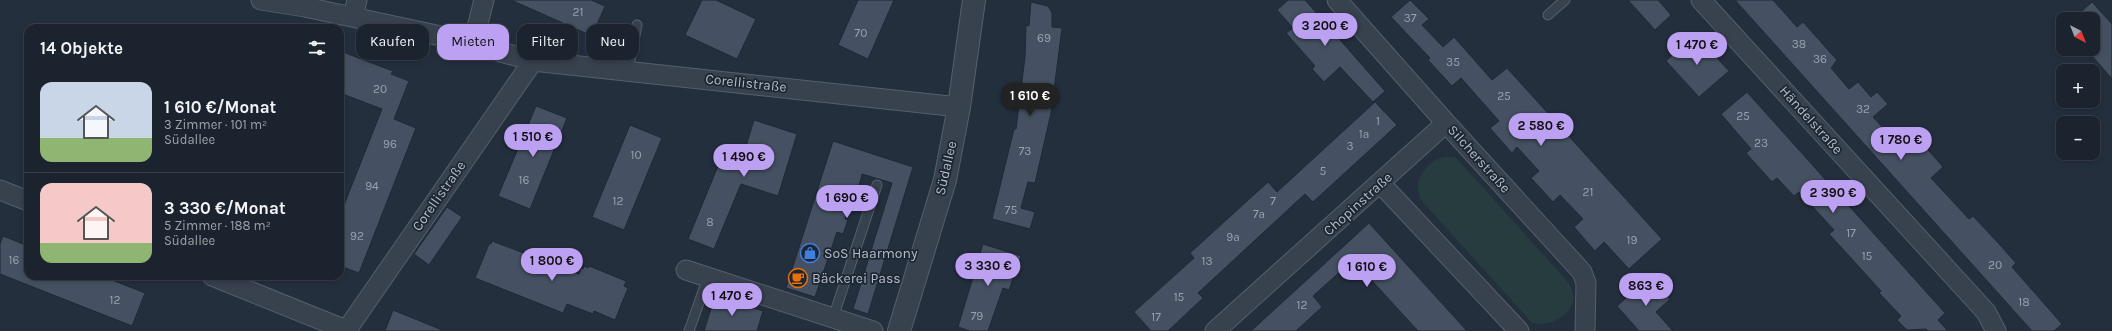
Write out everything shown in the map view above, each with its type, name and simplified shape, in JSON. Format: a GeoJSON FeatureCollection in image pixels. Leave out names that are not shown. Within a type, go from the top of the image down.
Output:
{"type":"FeatureCollection","features":[{"type":"Feature","properties":{"kind":"street","name":"Corellistraße"},"geometry":{"type":"LineString","coordinates":[[261,0],[355,9],[437,33]]}},
{"type":"Feature","properties":{"kind":"street"},"geometry":{"type":"LineString","coordinates":[[477,24],[484,0]]}},
{"type":"Feature","properties":{"kind":"street","name":"Südallee"},"geometry":{"type":"LineString","coordinates":[[899,331],[945,180],[959,106],[974,0]]}},
{"type":"Feature","properties":{"kind":"street","name":"Silcherstraße"},"geometry":{"type":"LineString","coordinates":[[1337,0],[1446,123],[1582,272],[1586,283],[1585,331]]}},
{"type":"Feature","properties":{"kind":"street","name":"Händelstraße"},"geometry":{"type":"LineString","coordinates":[[1702,0],[1986,312],[1996,331]]}},
{"type":"Feature","properties":{"kind":"street","name":"Corellistraße"},"geometry":{"type":"LineString","coordinates":[[509,54],[533,61],[959,106]]}},
{"type":"Feature","properties":{"kind":"street","name":"Corellistraße"},"geometry":{"type":"LineString","coordinates":[[346,331],[533,61]]}},
{"type":"Feature","properties":{"kind":"street","name":"Chopinstraße"},"geometry":{"type":"LineString","coordinates":[[1215,331],[1381,184],[1446,123]]}},
{"type":"Feature","properties":{"kind":"street"},"geometry":{"type":"LineString","coordinates":[[1381,184],[1519,331]]}},
{"type":"Feature","properties":{"kind":"street"},"geometry":{"type":"LineString","coordinates":[[0,190],[24,199]]}},
{"type":"Feature","properties":{"kind":"street"},"geometry":{"type":"LineString","coordinates":[[686,270],[873,331]]}},
{"type":"Feature","properties":{"kind":"street"},"geometry":{"type":"LineString","coordinates":[[222,280],[346,331]]}},
{"type":"Feature","properties":{"kind":"lane"},"geometry":{"type":"LineString","coordinates":[[1548,15],[1565,0]]}},
{"type":"Feature","properties":{"kind":"lane"},"geometry":{"type":"LineString","coordinates":[[628,71],[630,60]]}},
{"type":"Feature","properties":{"kind":"lane"},"geometry":{"type":"LineString","coordinates":[[833,318],[877,185]]}},
{"type":"Feature","properties":{"kind":"lane"},"geometry":{"type":"LineString","coordinates":[[689,331],[708,277]]}},
{"type":"Feature","properties":{"kind":"green space"},"geometry":{"type":"Polygon","coordinates":[[[1443,157],[1455,157],[1460,162],[1568,282],[1572,291],[1573,300],[1571,306],[1563,316],[1557,320],[1544,324],[1532,323],[1421,200],[1418,193],[1418,187],[1419,180],[1425,168],[1443,157]]]}},
{"type":"Feature","properties":{"kind":"building"},"geometry":{"type":"Polygon","coordinates":[[[511,0],[591,0],[605,6],[597,24],[586,24],[586,33],[578,30],[578,24],[565,24],[511,0]]]}},
{"type":"Feature","properties":{"kind":"building"},"geometry":{"type":"Polygon","coordinates":[[[702,0],[716,0],[756,19],[737,59],[685,35],[702,0]]]}},
{"type":"Feature","properties":{"kind":"building"},"geometry":{"type":"Polygon","coordinates":[[[858,0],[894,0],[868,59],[838,45],[858,0]]]}},
{"type":"Feature","properties":{"kind":"building"},"geometry":{"type":"Polygon","coordinates":[[[1288,0],[1305,0],[1385,91],[1373,102],[1340,67],[1324,82],[1312,69],[1315,66],[1286,33],[1293,28],[1277,10],[1288,0]]]}},
{"type":"Feature","properties":{"kind":"building"},"geometry":{"type":"Polygon","coordinates":[[[1410,0],[1429,19],[1422,25],[1443,47],[1454,37],[1492,80],[1507,68],[1662,239],[1629,269],[1604,242],[1595,251],[1574,227],[1583,219],[1560,195],[1553,202],[1531,178],[1539,171],[1517,147],[1512,153],[1490,128],[1499,121],[1461,78],[1452,86],[1428,60],[1430,58],[1391,17],[1410,0]]]}},
{"type":"Feature","properties":{"kind":"building"},"geometry":{"type":"Polygon","coordinates":[[[1628,0],[1658,0],[1671,15],[1655,30],[1628,0]]]}},
{"type":"Feature","properties":{"kind":"building"},"geometry":{"type":"Polygon","coordinates":[[[1735,0],[1773,0],[1797,27],[1803,22],[1837,60],[1831,68],[1849,89],[1858,82],[1871,97],[1877,92],[1888,104],[1873,117],[1901,147],[1915,135],[1943,167],[1931,178],[1969,219],[1973,216],[2000,245],[2016,263],[2012,267],[2062,324],[2054,331],[2032,331],[1735,0]]]}},
{"type":"Feature","properties":{"kind":"building"},"geometry":{"type":"Polygon","coordinates":[[[1031,2],[1048,6],[1052,13],[1052,27],[1062,28],[1051,113],[1035,183],[1028,182],[1021,208],[1035,212],[1030,229],[992,219],[1014,129],[1016,129],[1025,57],[1026,25],[1029,26],[1031,2]]]}},
{"type":"Feature","properties":{"kind":"building"},"geometry":{"type":"Polygon","coordinates":[[[2092,2],[2112,24],[2112,79],[2093,57],[2100,56],[2100,12],[2081,12],[2092,2]]]}},
{"type":"Feature","properties":{"kind":"building"},"geometry":{"type":"Polygon","coordinates":[[[1695,34],[1729,71],[1699,97],[1666,61],[1695,34]]]}},
{"type":"Feature","properties":{"kind":"building"},"geometry":{"type":"Polygon","coordinates":[[[344,53],[356,57],[356,60],[364,60],[393,71],[391,74],[409,81],[394,119],[416,128],[359,273],[344,267],[344,205],[382,109],[344,95],[344,53]]]}},
{"type":"Feature","properties":{"kind":"building"},"geometry":{"type":"Polygon","coordinates":[[[1747,92],[1945,313],[1938,320],[1948,331],[1928,331],[1926,329],[1907,330],[1897,320],[1901,316],[1879,293],[1881,291],[1829,234],[1834,230],[1799,192],[1794,196],[1777,178],[1772,182],[1746,153],[1751,149],[1721,114],[1747,92]]]}},
{"type":"Feature","properties":{"kind":"building"},"geometry":{"type":"Polygon","coordinates":[[[1375,102],[1397,125],[1313,202],[1305,194],[1198,293],[1203,298],[1168,331],[1151,331],[1134,312],[1194,258],[1190,253],[1268,182],[1277,192],[1375,102]]]}},
{"type":"Feature","properties":{"kind":"building"},"geometry":{"type":"Polygon","coordinates":[[[536,106],[567,118],[530,209],[498,196],[536,106]]]}},
{"type":"Feature","properties":{"kind":"building"},"geometry":{"type":"Polygon","coordinates":[[[754,120],[797,134],[778,196],[741,184],[714,249],[688,239],[725,149],[743,156],[754,120]]]}},
{"type":"Feature","properties":{"kind":"building"},"geometry":{"type":"Polygon","coordinates":[[[630,125],[662,138],[624,230],[592,217],[630,125]]]}},
{"type":"Feature","properties":{"kind":"building"},"geometry":{"type":"Polygon","coordinates":[[[833,141],[913,167],[868,314],[853,309],[892,183],[862,174],[859,186],[856,185],[845,219],[848,220],[843,234],[837,232],[815,297],[786,288],[833,141]]]}},
{"type":"Feature","properties":{"kind":"building"},"geometry":{"type":"Polygon","coordinates":[[[447,207],[462,217],[429,265],[414,254],[447,207]]]}},
{"type":"Feature","properties":{"kind":"building"},"geometry":{"type":"Polygon","coordinates":[[[1369,223],[1467,331],[1418,331],[1353,260],[1313,296],[1322,307],[1296,331],[1251,331],[1369,223]]]}},
{"type":"Feature","properties":{"kind":"building"},"geometry":{"type":"Polygon","coordinates":[[[3,236],[24,244],[24,280],[112,280],[145,293],[132,326],[0,274],[0,244],[3,236]]]}},
{"type":"Feature","properties":{"kind":"building"},"geometry":{"type":"Polygon","coordinates":[[[492,241],[579,274],[581,268],[583,269],[584,266],[588,268],[589,266],[626,281],[624,286],[628,288],[615,320],[594,311],[593,314],[567,304],[563,313],[475,278],[489,244],[491,244],[492,241]]]}},
{"type":"Feature","properties":{"kind":"building"},"geometry":{"type":"Polygon","coordinates":[[[983,244],[1021,256],[1009,290],[1003,288],[988,331],[970,331],[958,327],[983,244]]]}},
{"type":"Feature","properties":{"kind":"building"},"geometry":{"type":"Polygon","coordinates":[[[1650,277],[1670,299],[1656,312],[1673,331],[1639,331],[1617,306],[1650,277]]]}},
{"type":"Feature","properties":{"kind":"building"},"geometry":{"type":"Polygon","coordinates":[[[715,296],[763,311],[757,331],[704,331],[715,296]]]}},
{"type":"Feature","properties":{"kind":"building"},"geometry":{"type":"Polygon","coordinates":[[[393,310],[442,330],[442,331],[385,331],[393,310]]]}},
{"type":"Feature","properties":{"kind":"place","name":"SoS Haarmony"},"geometry":{"type":"Point","coordinates":[810,253]}},
{"type":"Feature","properties":{"kind":"place","name":"Bäckerei Pass"},"geometry":{"type":"Point","coordinates":[798,278]}}]}
